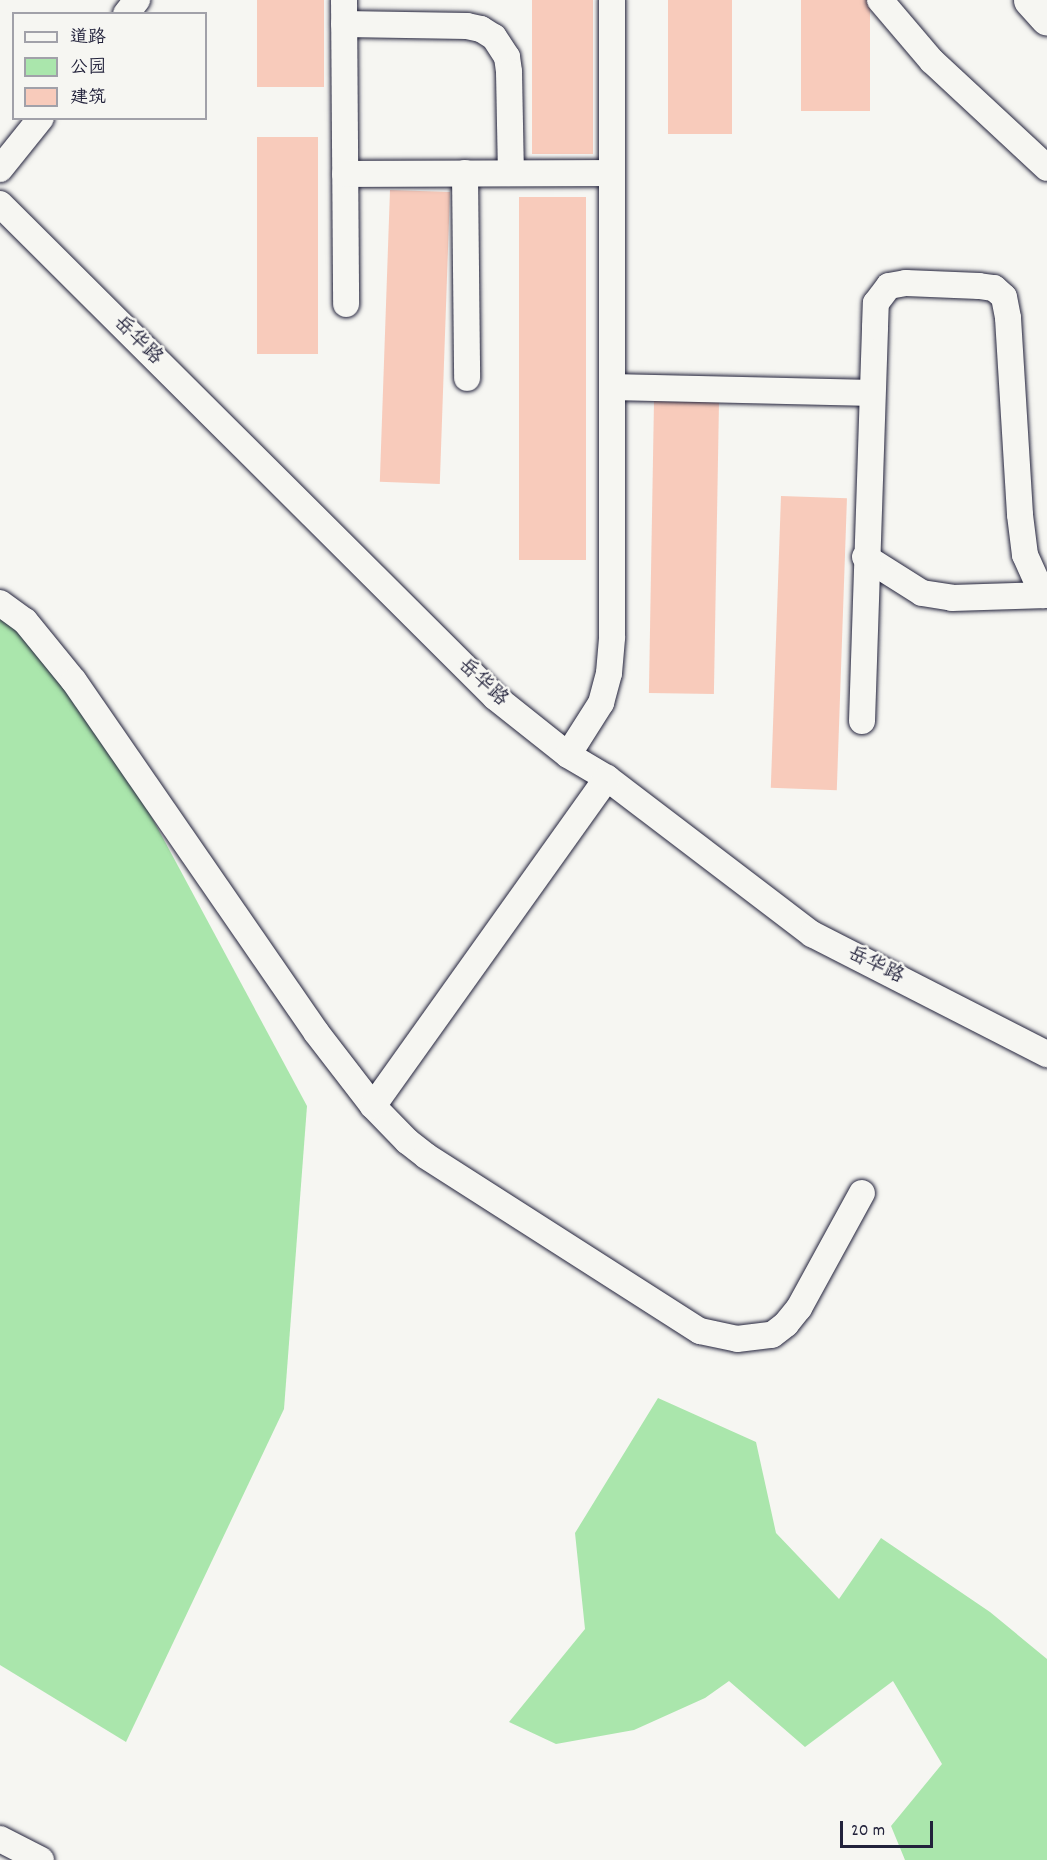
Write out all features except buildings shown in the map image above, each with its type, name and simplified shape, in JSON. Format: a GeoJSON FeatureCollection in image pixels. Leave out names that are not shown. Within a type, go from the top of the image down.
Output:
{"type":"FeatureCollection","features":[{"type":"Feature","properties":{"kind":"main road"},"geometry":{"type":"LineString","coordinates":[[1030,0],[1047,19]]}},
{"type":"Feature","properties":{"kind":"street"},"geometry":{"type":"LineString","coordinates":[[568,755],[601,703],[609,673],[612,637],[613,387],[610,172],[612,0]]}},
{"type":"Feature","properties":{"kind":"street"},"geometry":{"type":"LineString","coordinates":[[880,0],[932,61],[1047,168]]}},
{"type":"Feature","properties":{"kind":"street"},"geometry":{"type":"LineString","coordinates":[[346,304],[344,12],[467,26],[494,37],[507,57],[509,72],[511,173]]}},
{"type":"Feature","properties":{"kind":"street"},"geometry":{"type":"LineString","coordinates":[[0,169],[39,120]]}},
{"type":"Feature","properties":{"kind":"street"},"geometry":{"type":"LineString","coordinates":[[345,174],[610,172]]}},
{"type":"Feature","properties":{"kind":"street"},"geometry":{"type":"LineString","coordinates":[[465,173],[467,378]]}},
{"type":"Feature","properties":{"kind":"street","name":"岳华路"},"geometry":{"type":"LineString","coordinates":[[0,204],[495,697],[568,755],[607,778],[812,934],[1047,1054]]}},
{"type":"Feature","properties":{"kind":"street"},"geometry":{"type":"LineString","coordinates":[[862,722],[865,557],[876,303],[889,286],[906,283],[994,288],[1004,297],[1008,318],[1020,515],[1025,555],[1045,595],[952,598],[922,593],[865,557]]}},
{"type":"Feature","properties":{"kind":"street"},"geometry":{"type":"LineString","coordinates":[[613,387],[872,393]]}},
{"type":"Feature","properties":{"kind":"street"},"geometry":{"type":"LineString","coordinates":[[0,603],[6,605],[31,627],[74,681],[316,1032],[373,1106],[406,1141],[426,1156],[700,1331],[728,1337],[772,1335],[786,1323],[799,1308],[862,1193]]}},
{"type":"Feature","properties":{"kind":"street"},"geometry":{"type":"LineString","coordinates":[[373,1106],[607,778]]}},
{"type":"Feature","properties":{"kind":"street"},"geometry":{"type":"LineString","coordinates":[[0,1839],[41,1860]]}},
{"type":"Feature","properties":{"kind":"green space"},"geometry":{"type":"Polygon","coordinates":[[[0,611],[99,719],[307,1106],[284,1409],[126,1742],[0,1665],[0,611]]]}},
{"type":"Feature","properties":{"kind":"green space"},"geometry":{"type":"Polygon","coordinates":[[[658,1398],[756,1442],[776,1533],[839,1599],[881,1538],[990,1612],[1047,1659],[1047,1860],[905,1860],[891,1826],[942,1764],[893,1681],[805,1747],[729,1681],[705,1698],[634,1730],[556,1744],[509,1722],[585,1629],[575,1533],[658,1398]]]}}]}
